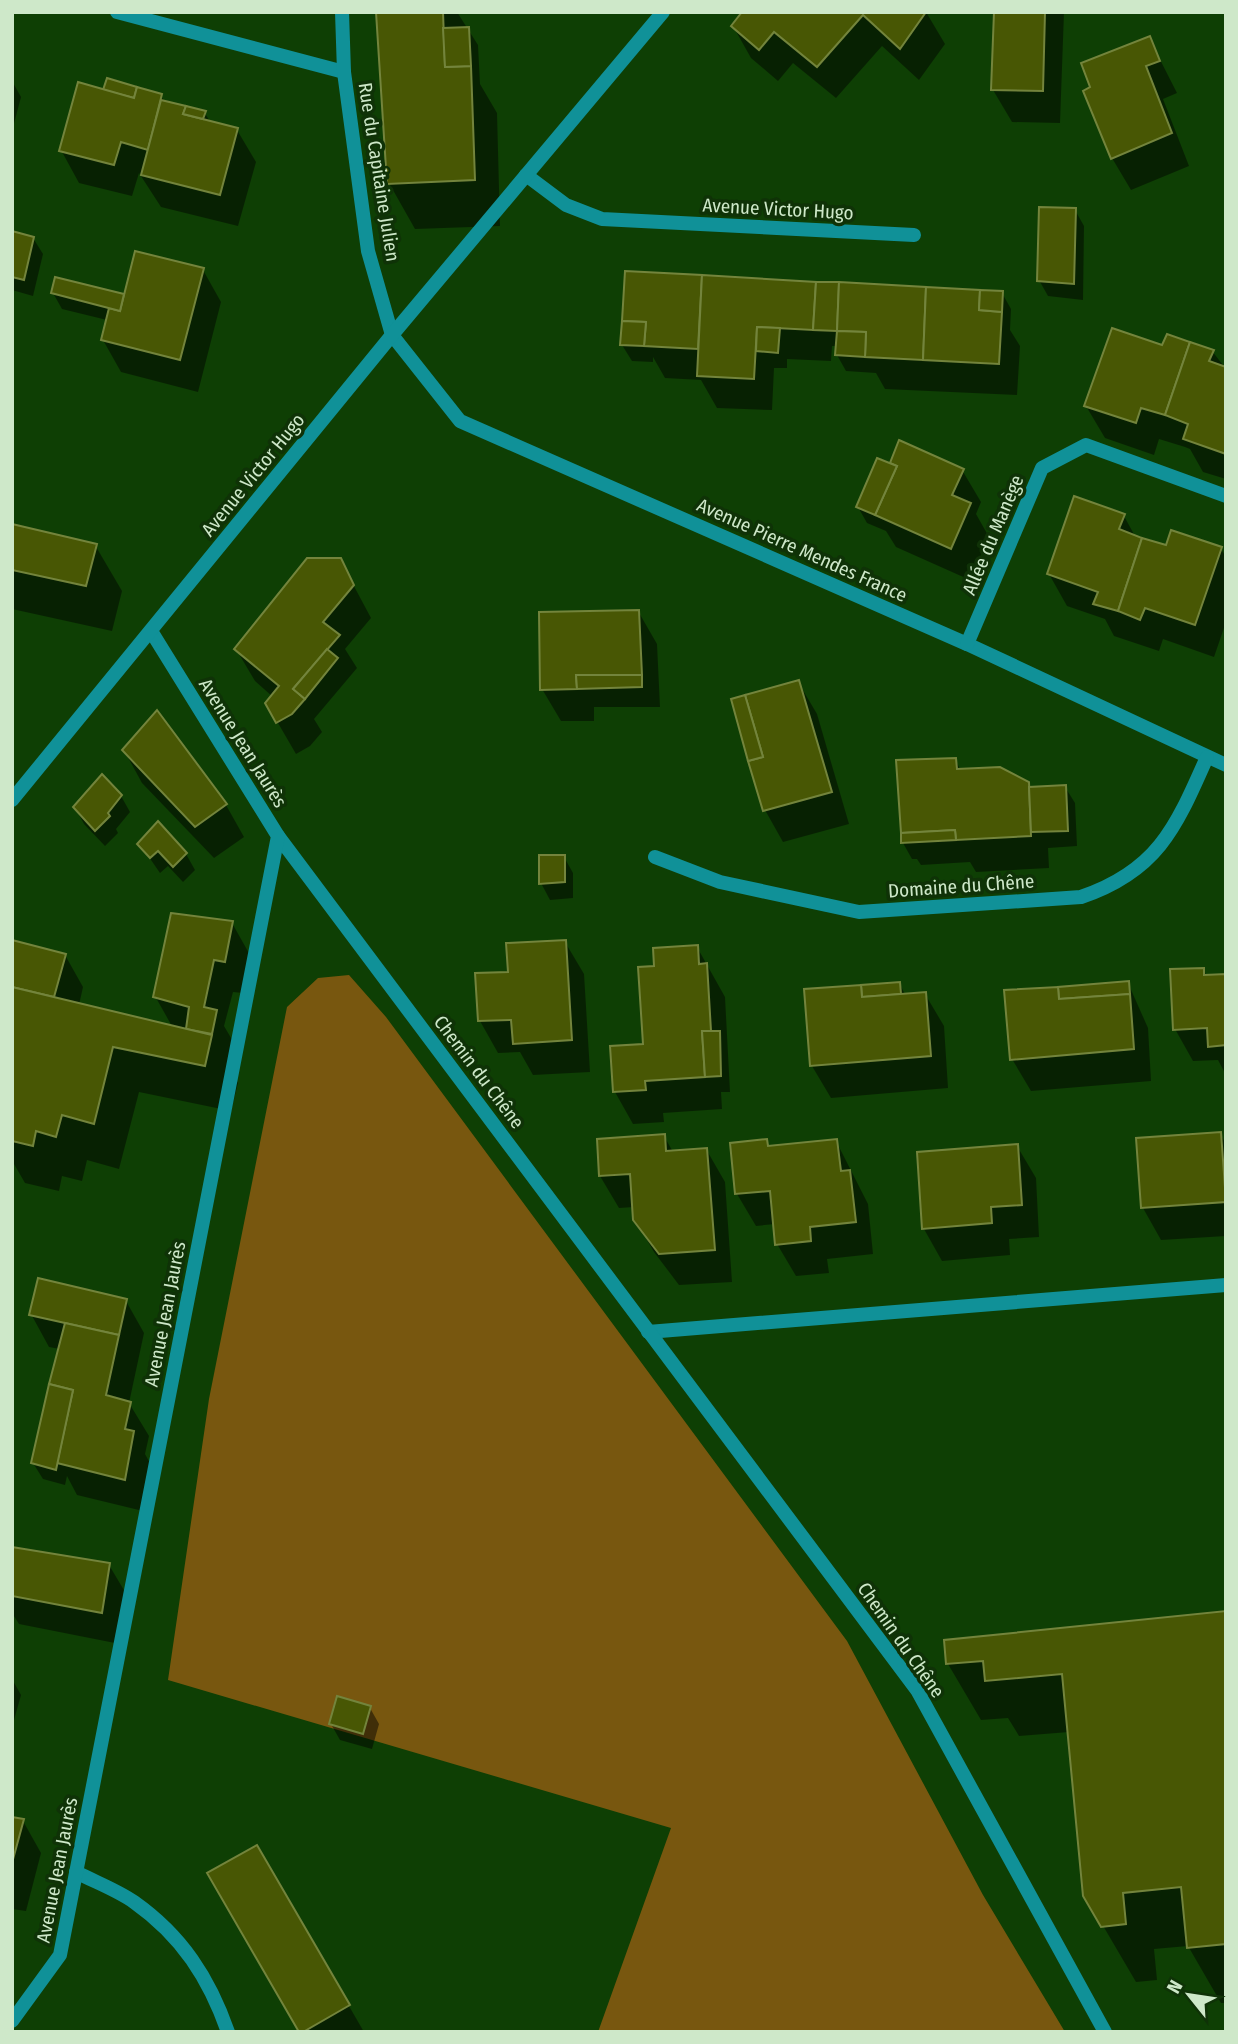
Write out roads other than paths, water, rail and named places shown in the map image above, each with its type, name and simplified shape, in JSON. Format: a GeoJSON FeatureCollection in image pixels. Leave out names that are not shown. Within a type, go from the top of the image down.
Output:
{"type":"FeatureCollection","features":[{"type":"Feature","properties":{"kind":"street"},"geometry":{"type":"LineString","coordinates":[[117,12],[344,72]]}},
{"type":"Feature","properties":{"kind":"street","name":"Rue du Capitaine Julien"},"geometry":{"type":"LineString","coordinates":[[342,12],[344,72],[368,251],[392,335]]}},
{"type":"Feature","properties":{"kind":"street","name":"Avenue Victor Hugo"},"geometry":{"type":"LineString","coordinates":[[12,800],[392,335],[663,12]]}},
{"type":"Feature","properties":{"kind":"street","name":"Avenue Victor Hugo"},"geometry":{"type":"LineString","coordinates":[[526,175],[566,205],[602,219],[914,235]]}},
{"type":"Feature","properties":{"kind":"street","name":"Avenue Pierre Mendes France"},"geometry":{"type":"LineString","coordinates":[[392,335],[460,421],[967,644],[1226,765]]}},
{"type":"Feature","properties":{"kind":"street","name":"Allée du Manège"},"geometry":{"type":"LineString","coordinates":[[967,644],[1042,468],[1086,445],[1226,496]]}},
{"type":"Feature","properties":{"kind":"street","name":"Avenue Jean Jaurès"},"geometry":{"type":"LineString","coordinates":[[12,2021],[60,1955],[278,836],[151,631]]}},
{"type":"Feature","properties":{"kind":"street","name":"Domaine du Chêne"},"geometry":{"type":"LineString","coordinates":[[655,856],[720,883],[859,912],[1081,897],[1115,885],[1150,859],[1186,805],[1208,757]]}},
{"type":"Feature","properties":{"kind":"street","name":"Chemin du Chêne"},"geometry":{"type":"LineString","coordinates":[[278,836],[917,1690],[1105,2032]]}},
{"type":"Feature","properties":{"kind":"street"},"geometry":{"type":"LineString","coordinates":[[648,1332],[1226,1285]]}},
{"type":"Feature","properties":{"kind":"street"},"geometry":{"type":"LineString","coordinates":[[76,1872],[133,1901],[177,1940],[212,1988],[228,2032]]}}]}
